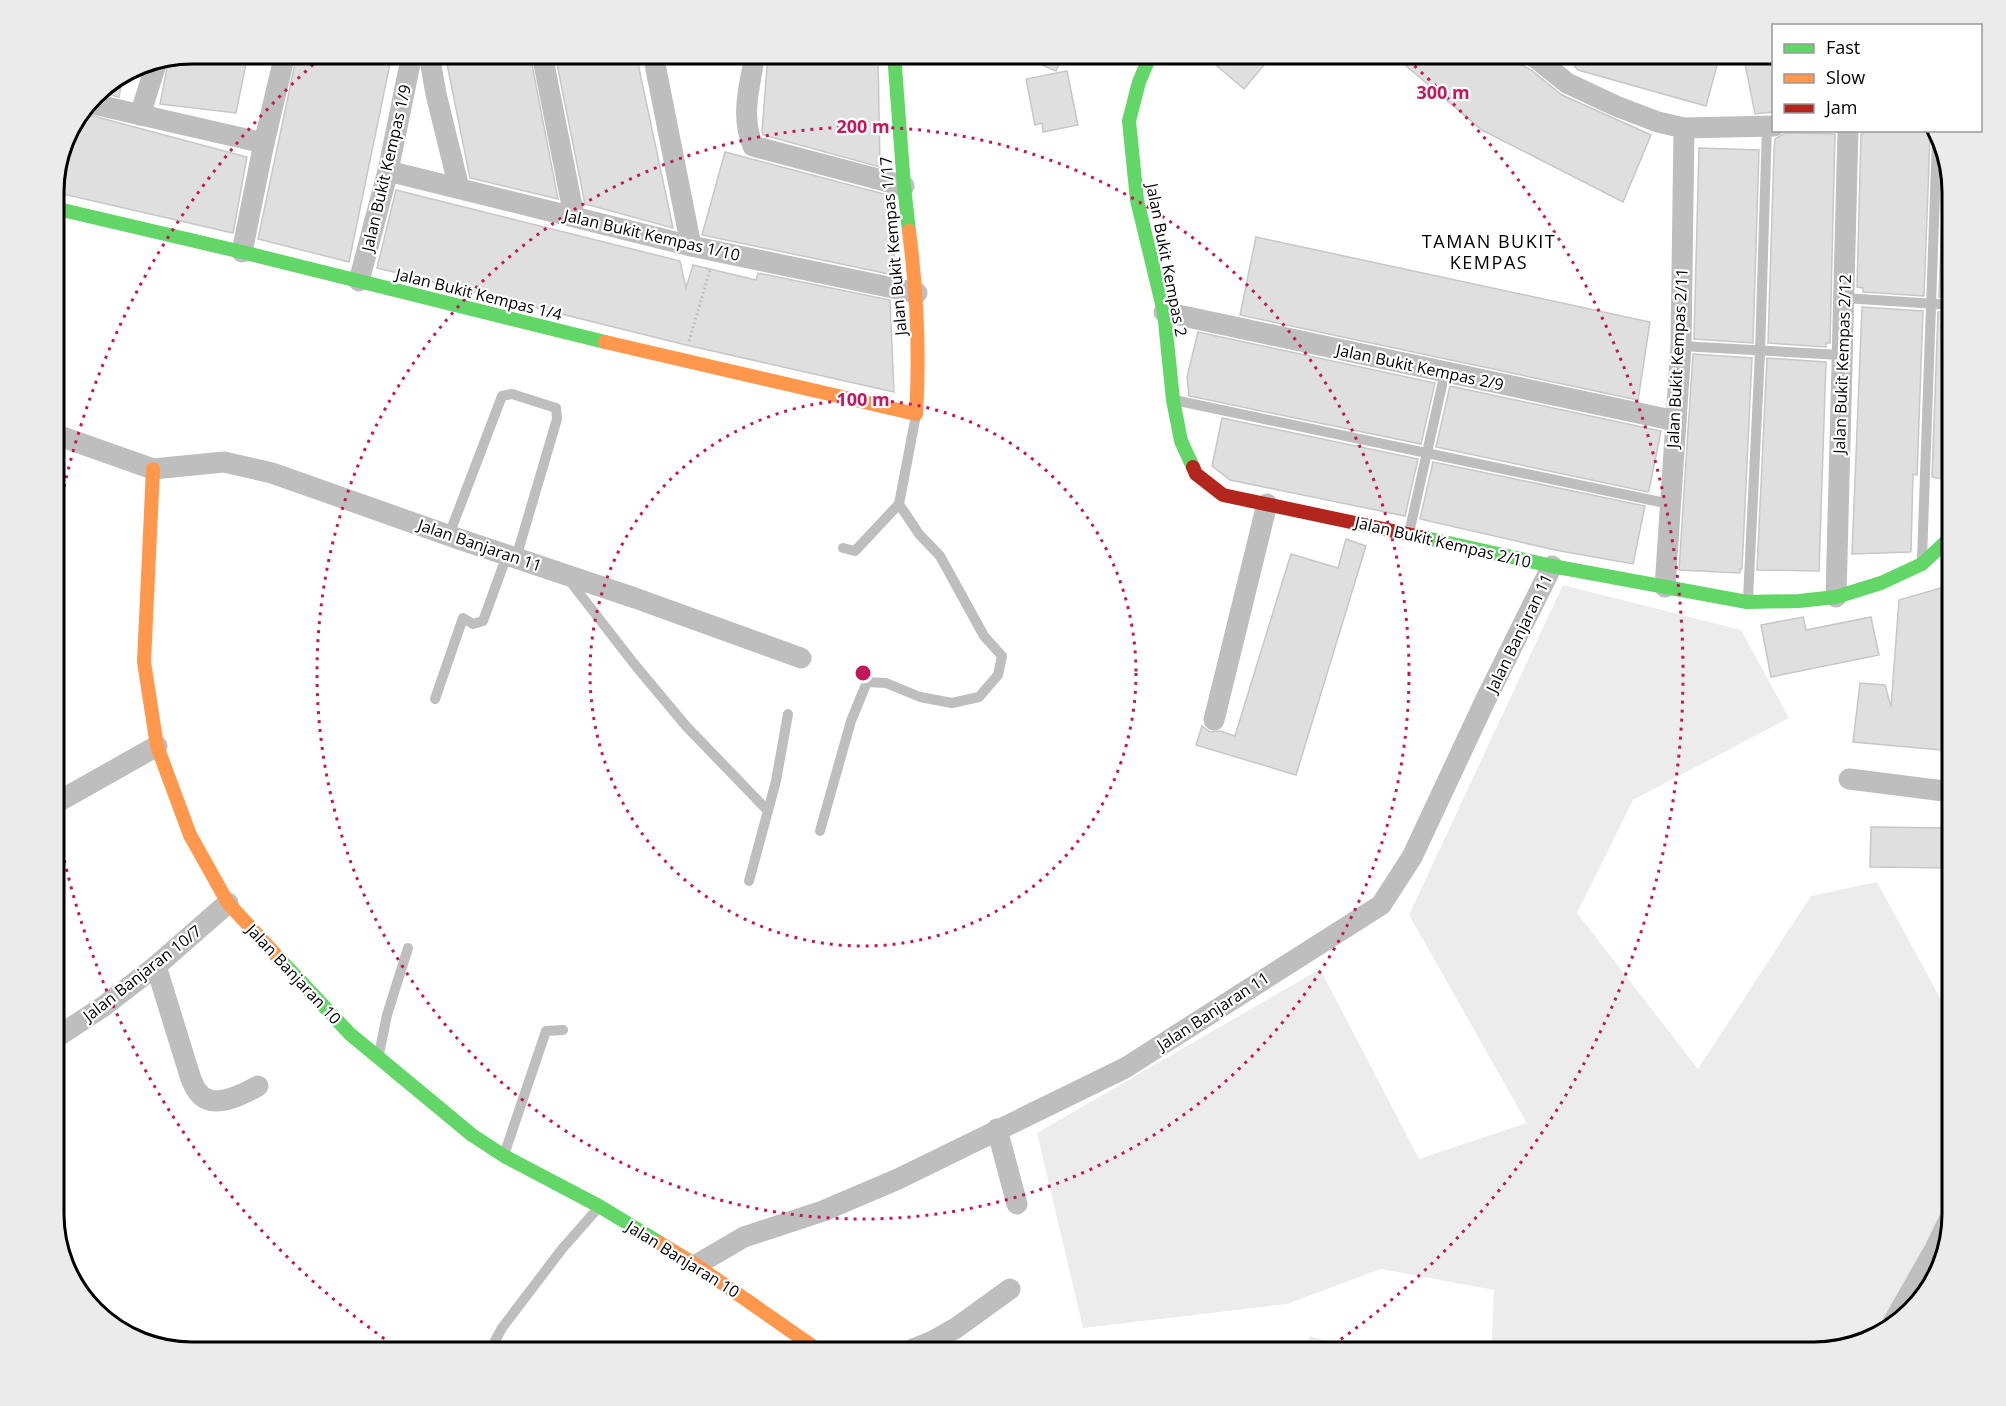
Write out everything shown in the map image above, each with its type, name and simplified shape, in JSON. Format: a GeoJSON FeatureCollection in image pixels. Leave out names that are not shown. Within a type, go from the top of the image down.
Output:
{"type":"FeatureCollection","features":[{"type":"Feature","properties":{"kind":"street","name":"Jalan Bukit Kempas 2"},"geometry":{"type":"LineString","coordinates":[[1147,64],[1139,82],[1129,121],[1137,200],[1164,312],[1173,400],[1181,441],[1197,474],[1223,495]]}},
{"type":"Feature","properties":{"kind":"street"},"geometry":{"type":"LineString","coordinates":[[1544,64],[1567,83],[1616,106],[1658,122],[1684,128],[1770,126]]}},
{"type":"Feature","properties":{"kind":"street"},"geometry":{"type":"LineString","coordinates":[[242,252],[282,65]]}},
{"type":"Feature","properties":{"kind":"street","name":"Jalan Bukit Kempas 1/9"},"geometry":{"type":"LineString","coordinates":[[359,281],[388,171],[410,65]]}},
{"type":"Feature","properties":{"kind":"street","name":"Jalan Bukit Kempas 1/9"},"geometry":{"type":"LineString","coordinates":[[431,65],[459,188]]}},
{"type":"Feature","properties":{"kind":"street"},"geometry":{"type":"LineString","coordinates":[[544,65],[574,216]]}},
{"type":"Feature","properties":{"kind":"street"},"geometry":{"type":"LineString","coordinates":[[655,65],[691,246]]}},
{"type":"Feature","properties":{"kind":"street"},"geometry":{"type":"LineString","coordinates":[[753,65],[745,117],[747,133],[753,146],[904,186]]}},
{"type":"Feature","properties":{"kind":"street","name":"Jalan Bukit Kempas 1/17"},"geometry":{"type":"LineString","coordinates":[[895,65],[904,186],[917,293],[919,371],[916,414]]}},
{"type":"Feature","properties":{"kind":"street"},"geometry":{"type":"LineString","coordinates":[[140,115],[154,71]]}},
{"type":"Feature","properties":{"kind":"street"},"geometry":{"type":"LineString","coordinates":[[99,105],[264,143]]}},
{"type":"Feature","properties":{"kind":"street","name":"Jalan Bukit Kempas 2/11"},"geometry":{"type":"LineString","coordinates":[[1665,587],[1680,346],[1684,128]]}},
{"type":"Feature","properties":{"kind":"street","name":"Jalan Bukit Kempas 2/12"},"geometry":{"type":"LineString","coordinates":[[1836,597],[1848,132]]}},
{"type":"Feature","properties":{"kind":"street","name":"Jalan Bukit Kempas 1/10"},"geometry":{"type":"LineString","coordinates":[[388,171],[691,246],[917,293]]}},
{"type":"Feature","properties":{"kind":"street","name":"Jalan Bukit Kempas 1/4"},"geometry":{"type":"LineString","coordinates":[[65,211],[242,252],[682,362],[916,414]]}},
{"type":"Feature","properties":{"kind":"street","name":"Jalan Bukit Kempas 2/9"},"geometry":{"type":"LineString","coordinates":[[1164,312],[1676,421]]}},
{"type":"Feature","properties":{"kind":"street"},"geometry":{"type":"LineString","coordinates":[[65,438],[153,469]]}},
{"type":"Feature","properties":{"kind":"street","name":"Jalan Banjaran 11"},"geometry":{"type":"LineString","coordinates":[[153,469],[224,462],[272,474],[565,574],[801,658]]}},
{"type":"Feature","properties":{"kind":"street","name":"Jalan Banjaran 10"},"geometry":{"type":"LineString","coordinates":[[153,469],[144,662],[157,746],[190,835],[228,903],[350,1034],[472,1135],[504,1156],[599,1206],[696,1265],[807,1342]]}},
{"type":"Feature","properties":{"kind":"street","name":"Jalan Bukit Kempas 2/10"},"geometry":{"type":"LineString","coordinates":[[1223,495],[1552,567],[1748,602],[1798,601],[1836,597],[1881,583],[1922,564],[1942,550]]}},
{"type":"Feature","properties":{"kind":"street"},"geometry":{"type":"LineString","coordinates":[[1214,720],[1267,504]]}},
{"type":"Feature","properties":{"kind":"street","name":"Jalan Banjaran 11"},"geometry":{"type":"LineString","coordinates":[[696,1265],[744,1237],[823,1210],[888,1183],[1125,1068],[1380,905],[1412,856],[1485,701],[1552,567]]}},
{"type":"Feature","properties":{"kind":"street"},"geometry":{"type":"LineString","coordinates":[[65,798],[157,746]]}},
{"type":"Feature","properties":{"kind":"street"},"geometry":{"type":"LineString","coordinates":[[1849,780],[1942,791]]}},
{"type":"Feature","properties":{"kind":"street","name":"Jalan Banjaran 10/7"},"geometry":{"type":"LineString","coordinates":[[65,1032],[104,1006],[156,966],[228,903]]}},
{"type":"Feature","properties":{"kind":"street"},"geometry":{"type":"LineString","coordinates":[[156,966],[188,1070],[199,1094],[213,1101],[228,1100],[258,1086]]}},
{"type":"Feature","properties":{"kind":"street"},"geometry":{"type":"LineString","coordinates":[[998,1129],[1017,1204]]}},
{"type":"Feature","properties":{"kind":"street"},"geometry":{"type":"LineString","coordinates":[[931,1342],[956,1328],[1010,1289]]}},
{"type":"Feature","properties":{"kind":"lane"},"geometry":{"type":"LineString","coordinates":[[1748,602],[1770,126]]}},
{"type":"Feature","properties":{"kind":"lane"},"geometry":{"type":"LineString","coordinates":[[1922,564],[1936,156]]}},
{"type":"Feature","properties":{"kind":"lane"},"geometry":{"type":"LineString","coordinates":[[1844,298],[1942,305]]}},
{"type":"Feature","properties":{"kind":"lane"},"geometry":{"type":"LineString","coordinates":[[1680,346],[1842,355]]}},
{"type":"Feature","properties":{"kind":"lane"},"geometry":{"type":"LineString","coordinates":[[1409,534],[1445,372]]}},
{"type":"Feature","properties":{"kind":"lane"},"geometry":{"type":"LineString","coordinates":[[435,699],[463,618],[473,624],[483,621],[511,556],[557,419],[556,408],[512,394],[502,396],[450,535]]}},
{"type":"Feature","properties":{"kind":"lane"},"geometry":{"type":"LineString","coordinates":[[1173,400],[1670,504]]}},
{"type":"Feature","properties":{"kind":"lane"},"geometry":{"type":"LineString","coordinates":[[843,548],[855,551],[899,504],[916,414]]}},
{"type":"Feature","properties":{"kind":"lane"},"geometry":{"type":"LineString","coordinates":[[820,831],[851,721],[867,682],[886,683],[920,697],[952,703],[979,698],[998,675],[1002,656],[984,636],[940,556],[919,534],[899,504]]}},
{"type":"Feature","properties":{"kind":"lane"},"geometry":{"type":"LineString","coordinates":[[565,574],[635,665],[686,726],[768,811]]}},
{"type":"Feature","properties":{"kind":"lane"},"geometry":{"type":"LineString","coordinates":[[749,881],[776,781],[788,714]]}},
{"type":"Feature","properties":{"kind":"lane"},"geometry":{"type":"LineString","coordinates":[[378,1058],[387,1016],[408,948]]}},
{"type":"Feature","properties":{"kind":"lane"},"geometry":{"type":"LineString","coordinates":[[504,1156],[546,1031],[563,1030]]}},
{"type":"Feature","properties":{"kind":"lane"},"geometry":{"type":"LineString","coordinates":[[494,1342],[502,1328],[562,1249],[599,1206]]}},
{"type":"Feature","properties":{"kind":"path"},"geometry":{"type":"LineString","coordinates":[[682,362],[716,251]]}},
{"type":"Feature","properties":{"kind":"shaded area"},"geometry":{"type":"Polygon","coordinates":[[[1563,585],[1741,630],[1789,718],[1633,800],[1577,913],[1698,1069],[1811,896],[1877,882],[1942,1002],[1942,1210],[1881,1322],[1863,1332],[1847,1337],[1814,1342],[1491,1342],[1494,1290],[1381,1269],[1287,1304],[1083,1328],[1037,1133],[1320,969],[1419,1159],[1527,1123],[1409,915],[1563,585]]]}},
{"type":"Feature","properties":{"kind":"shaded area"},"geometry":{"type":"Polygon","coordinates":[[[1942,1210],[1935,1255],[1920,1285],[1898,1310],[1881,1322],[1942,1210]]]}},
{"type":"Feature","properties":{"kind":"shaded area"},"geometry":{"type":"Polygon","coordinates":[[[1310,1336],[1331,1342],[1308,1342],[1310,1336]]]}},
{"type":"Feature","properties":{"kind":"building"},"geometry":{"type":"Polygon","coordinates":[[[1041,64],[1059,64],[1056,71],[1041,64]]]}},
{"type":"Feature","properties":{"kind":"building"},"geometry":{"type":"Polygon","coordinates":[[[1215,64],[1264,64],[1244,89],[1215,64]]]}},
{"type":"Feature","properties":{"kind":"building"},"geometry":{"type":"Polygon","coordinates":[[[1404,64],[1520,64],[1562,95],[1651,135],[1623,202],[1482,130],[1404,64]]]}},
{"type":"Feature","properties":{"kind":"building"},"geometry":{"type":"Polygon","coordinates":[[[1573,64],[1717,64],[1706,106],[1578,70],[1573,64]]]}},
{"type":"Feature","properties":{"kind":"building"},"geometry":{"type":"Polygon","coordinates":[[[1745,64],[1772,64],[1772,112],[1755,114],[1745,64]]]}},
{"type":"Feature","properties":{"kind":"building"},"geometry":{"type":"Polygon","coordinates":[[[246,65],[236,113],[160,104],[167,67],[246,65]]]}},
{"type":"Feature","properties":{"kind":"building"},"geometry":{"type":"Polygon","coordinates":[[[295,65],[390,65],[349,262],[258,239],[295,65]]]}},
{"type":"Feature","properties":{"kind":"building"},"geometry":{"type":"Polygon","coordinates":[[[447,65],[532,65],[558,199],[470,178],[447,65]]]}},
{"type":"Feature","properties":{"kind":"building"},"geometry":{"type":"Polygon","coordinates":[[[557,65],[638,65],[673,228],[585,204],[557,65]]]}},
{"type":"Feature","properties":{"kind":"building"},"geometry":{"type":"Polygon","coordinates":[[[767,65],[878,65],[880,167],[763,135],[767,65]]]}},
{"type":"Feature","properties":{"kind":"building"},"geometry":{"type":"Polygon","coordinates":[[[1067,71],[1078,125],[1043,132],[1042,123],[1035,125],[1026,79],[1067,71]]]}},
{"type":"Feature","properties":{"kind":"building"},"geometry":{"type":"Polygon","coordinates":[[[121,86],[119,97],[110,95],[121,86]]]}},
{"type":"Feature","properties":{"kind":"building"},"geometry":{"type":"Polygon","coordinates":[[[90,115],[247,157],[233,233],[65,195],[71,151],[90,115]]]}},
{"type":"Feature","properties":{"kind":"building"},"geometry":{"type":"Polygon","coordinates":[[[1863,132],[1926,132],[1930,139],[1924,296],[1863,292],[1863,288],[1857,287],[1861,134],[1863,132]]]}},
{"type":"Feature","properties":{"kind":"building"},"geometry":{"type":"Polygon","coordinates":[[[1785,133],[1835,134],[1830,343],[1826,343],[1826,347],[1768,343],[1774,150],[1775,139],[1785,133]]]}},
{"type":"Feature","properties":{"kind":"building"},"geometry":{"type":"Polygon","coordinates":[[[1699,148],[1759,150],[1753,343],[1694,339],[1699,148]]]}},
{"type":"Feature","properties":{"kind":"building"},"geometry":{"type":"Polygon","coordinates":[[[725,152],[888,195],[894,241],[894,275],[702,235],[725,152]]]}},
{"type":"Feature","properties":{"kind":"building"},"geometry":{"type":"Polygon","coordinates":[[[396,190],[680,261],[686,288],[693,265],[756,280],[758,273],[890,300],[894,392],[686,345],[377,268],[396,190]]]}},
{"type":"Feature","properties":{"kind":"building"},"geometry":{"type":"Polygon","coordinates":[[[1942,215],[1942,297],[1939,297],[1942,215]]]}},
{"type":"Feature","properties":{"kind":"building"},"geometry":{"type":"Polygon","coordinates":[[[1256,237],[1650,322],[1638,400],[1240,315],[1256,237]]]}},
{"type":"Feature","properties":{"kind":"building"},"geometry":{"type":"Polygon","coordinates":[[[1862,307],[1923,311],[1917,475],[1913,474],[1910,552],[1852,554],[1862,307]]]}},
{"type":"Feature","properties":{"kind":"building"},"geometry":{"type":"Polygon","coordinates":[[[1938,312],[1942,312],[1942,479],[1932,477],[1938,312]]]}},
{"type":"Feature","properties":{"kind":"building"},"geometry":{"type":"Polygon","coordinates":[[[1198,332],[1435,383],[1421,444],[1189,396],[1187,377],[1198,332]]]}},
{"type":"Feature","properties":{"kind":"building"},"geometry":{"type":"Polygon","coordinates":[[[1693,354],[1752,358],[1740,573],[1679,570],[1693,354]]]}},
{"type":"Feature","properties":{"kind":"building"},"geometry":{"type":"Polygon","coordinates":[[[1767,358],[1826,362],[1819,571],[1757,570],[1767,358]]]}},
{"type":"Feature","properties":{"kind":"building"},"geometry":{"type":"Polygon","coordinates":[[[1450,386],[1661,431],[1648,492],[1436,447],[1450,386]]]}},
{"type":"Feature","properties":{"kind":"building"},"geometry":{"type":"Polygon","coordinates":[[[1222,418],[1418,459],[1405,516],[1230,480],[1212,466],[1222,418]]]}},
{"type":"Feature","properties":{"kind":"building"},"geometry":{"type":"Polygon","coordinates":[[[1433,462],[1645,506],[1633,564],[1555,550],[1420,519],[1433,462]]]}},
{"type":"Feature","properties":{"kind":"building"},"geometry":{"type":"Polygon","coordinates":[[[1346,539],[1366,546],[1296,775],[1196,745],[1202,726],[1210,732],[1220,731],[1235,736],[1291,554],[1338,568],[1346,539]]]}},
{"type":"Feature","properties":{"kind":"building"},"geometry":{"type":"Polygon","coordinates":[[[1942,588],[1942,750],[1853,742],[1860,683],[1885,685],[1891,707],[1899,600],[1942,588]]]}},
{"type":"Feature","properties":{"kind":"building"},"geometry":{"type":"Polygon","coordinates":[[[1803,617],[1806,630],[1871,617],[1879,655],[1771,677],[1761,625],[1803,617]]]}},
{"type":"Feature","properties":{"kind":"building"},"geometry":{"type":"Polygon","coordinates":[[[1871,827],[1942,828],[1942,868],[1870,867],[1871,827]]]}},
{"type":"Feature","properties":{"kind":"traffic: fast"},"geometry":{"type":"LineString","coordinates":[[1147,64],[1139,82],[1129,121],[1137,200],[1164,312],[1173,400],[1181,441],[1193,467]]}},
{"type":"Feature","properties":{"kind":"traffic: fast"},"geometry":{"type":"LineString","coordinates":[[895,65],[909,231]]}},
{"type":"Feature","properties":{"kind":"traffic: fast"},"geometry":{"type":"LineString","coordinates":[[65,211],[605,342]]}},
{"type":"Feature","properties":{"kind":"traffic: fast"},"geometry":{"type":"LineString","coordinates":[[1426,538],[1552,566],[1747,602],[1799,601],[1836,597],[1881,583],[1922,564],[1942,545]]}},
{"type":"Feature","properties":{"kind":"traffic: fast"},"geometry":{"type":"LineString","coordinates":[[276,955],[350,1034],[472,1135],[504,1156],[599,1206],[660,1243]]}},
{"type":"Feature","properties":{"kind":"traffic: slow"},"geometry":{"type":"LineString","coordinates":[[605,342],[916,414],[917,322],[909,231]]}},
{"type":"Feature","properties":{"kind":"traffic: slow"},"geometry":{"type":"LineString","coordinates":[[153,469],[144,662],[157,746],[190,835],[228,903],[276,955]]}},
{"type":"Feature","properties":{"kind":"traffic: slow"},"geometry":{"type":"LineString","coordinates":[[660,1243],[696,1265],[807,1342]]}},
{"type":"Feature","properties":{"kind":"traffic: jam"},"geometry":{"type":"LineString","coordinates":[[1193,467],[1196,474],[1223,495],[1426,538]]}},
{"type":"Feature","properties":{"kind":"district","name":"TAMAN BUKIT KEMPAS"},"geometry":{"type":"Point","coordinates":[1489,251]}}]}
